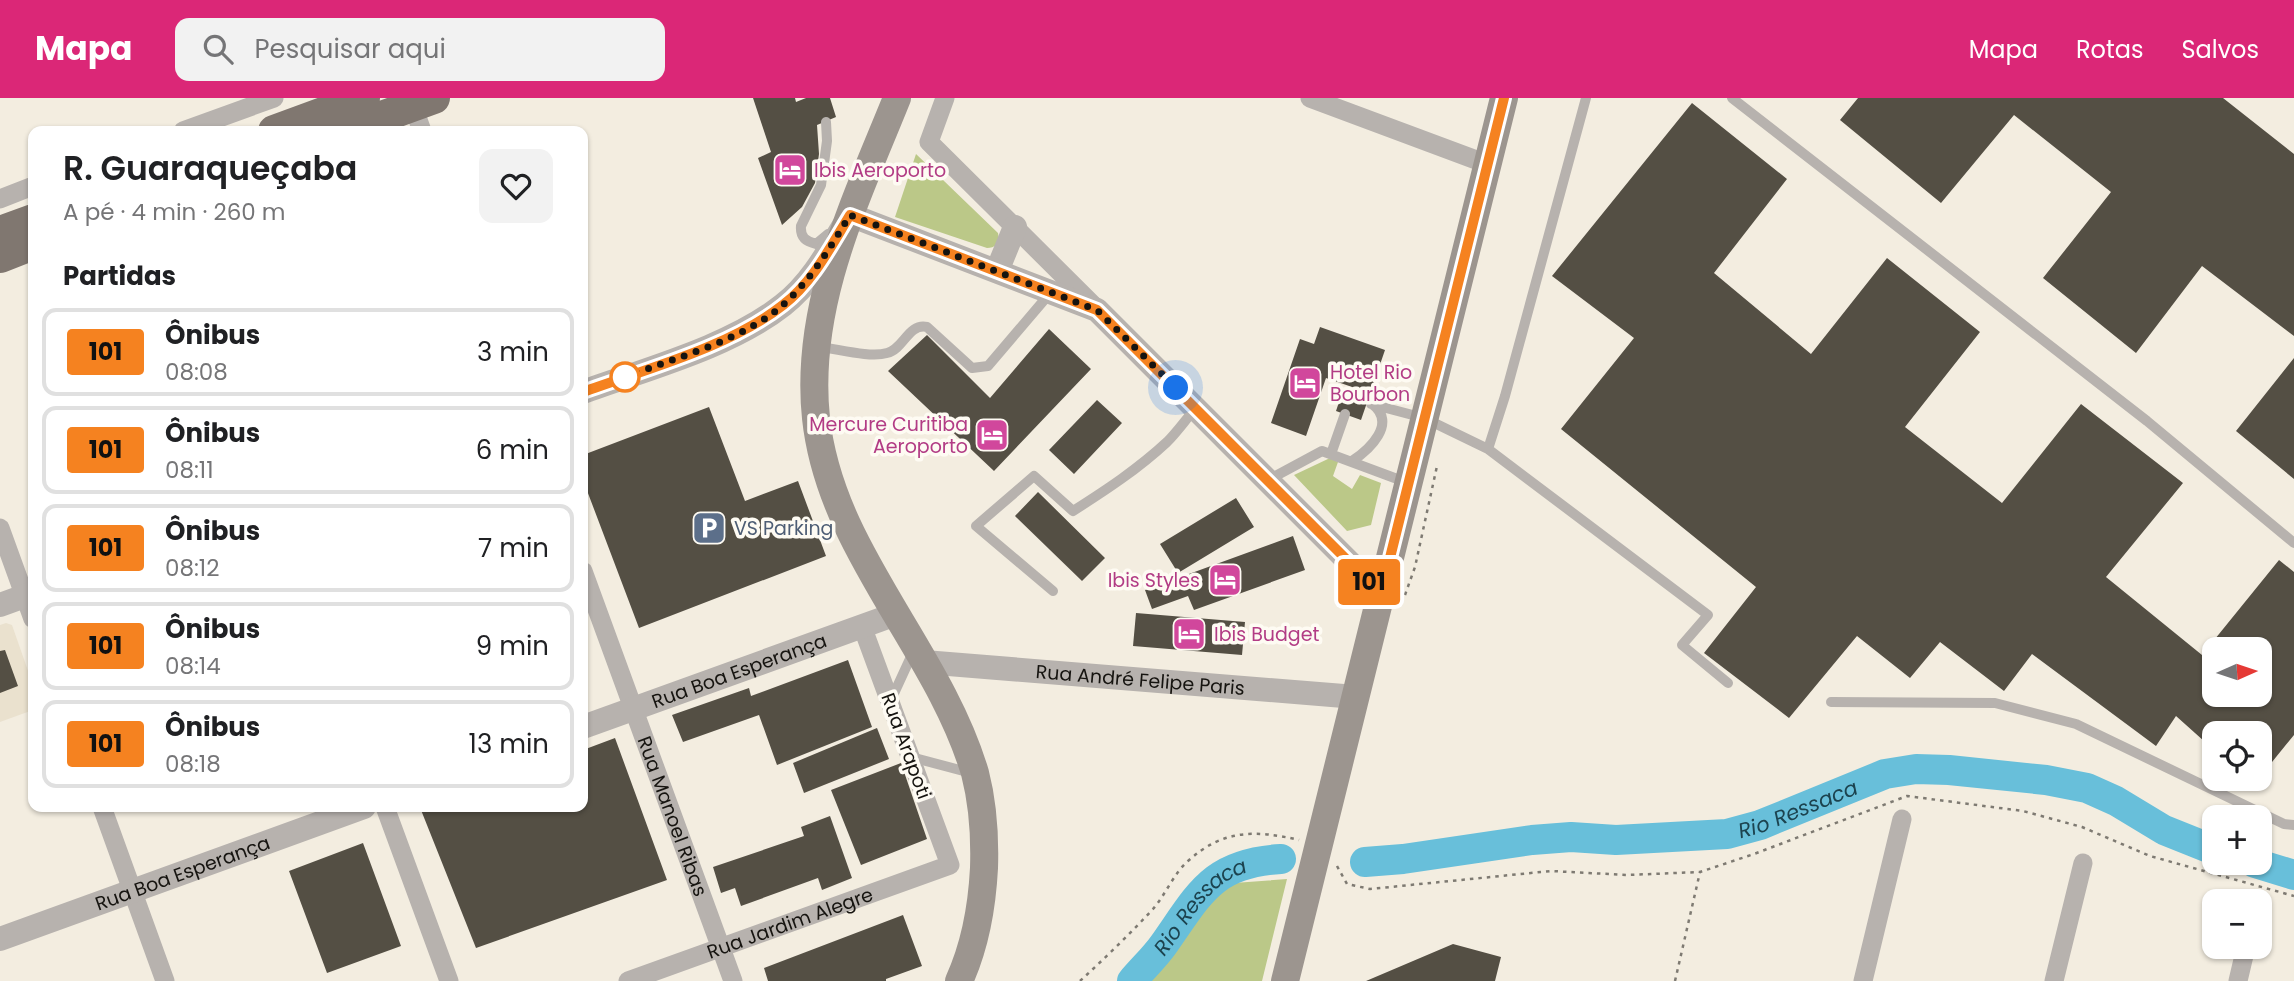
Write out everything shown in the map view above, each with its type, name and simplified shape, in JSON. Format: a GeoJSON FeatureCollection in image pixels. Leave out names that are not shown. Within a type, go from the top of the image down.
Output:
{"type":"FeatureCollection","features":[{"type":"Feature","properties":{"kind":"highway"},"geometry":{"type":"LineString","coordinates":[[288,126],[364,98]]}},
{"type":"Feature","properties":{"kind":"highway"},"geometry":{"type":"LineString","coordinates":[[364,126],[423,112]]}},
{"type":"Feature","properties":{"kind":"highway"},"geometry":{"type":"LineString","coordinates":[[0,232],[28,222]]}},
{"type":"Feature","properties":{"kind":"highway"},"geometry":{"type":"LineString","coordinates":[[0,257],[28,246]]}},
{"type":"Feature","properties":{"kind":"main road"},"geometry":{"type":"LineString","coordinates":[[897,98],[834,259],[816,346],[816,417],[820,449],[830,485],[864,558],[945,700],[975,774],[985,842],[983,878],[979,919],[959,981]]}},
{"type":"Feature","properties":{"kind":"main road"},"geometry":{"type":"LineString","coordinates":[[1284,981],[1504,98]]}},
{"type":"Feature","properties":{"kind":"street"},"geometry":{"type":"LineString","coordinates":[[197,126],[274,98]]}},
{"type":"Feature","properties":{"kind":"street"},"geometry":{"type":"LineString","coordinates":[[945,98],[929,142],[1381,594]]}},
{"type":"Feature","properties":{"kind":"street"},"geometry":{"type":"LineString","coordinates":[[1310,98],[1487,164]]}},
{"type":"Feature","properties":{"kind":"street"},"geometry":{"type":"LineString","coordinates":[[0,199],[28,188]]}},
{"type":"Feature","properties":{"kind":"street"},"geometry":{"type":"LineString","coordinates":[[588,390],[730,337],[785,304],[824,258],[850,215],[1097,310]]}},
{"type":"Feature","properties":{"kind":"street"},"geometry":{"type":"LineString","coordinates":[[997,271],[1015,227]]}},
{"type":"Feature","properties":{"kind":"street"},"geometry":{"type":"LineString","coordinates":[[0,528],[28,592]]}},
{"type":"Feature","properties":{"kind":"street","name":"Rua Manoel Ribas"},"geometry":{"type":"LineString","coordinates":[[588,585],[733,981]]}},
{"type":"Feature","properties":{"kind":"street"},"geometry":{"type":"LineString","coordinates":[[0,605],[28,594]]}},
{"type":"Feature","properties":{"kind":"street","name":"Rua Boa Esperança"},"geometry":{"type":"LineString","coordinates":[[588,725],[896,614]]}},
{"type":"Feature","properties":{"kind":"street","name":"Rua Arapoti"},"geometry":{"type":"LineString","coordinates":[[862,626],[950,865]]}},
{"type":"Feature","properties":{"kind":"street","name":"Rua André Felipe Paris"},"geometry":{"type":"LineString","coordinates":[[920,654],[1356,697]]}},
{"type":"Feature","properties":{"kind":"street"},"geometry":{"type":"LineString","coordinates":[[104,812],[165,981]]}},
{"type":"Feature","properties":{"kind":"street","name":"Rua Boa Esperança"},"geometry":{"type":"LineString","coordinates":[[0,939],[350,812]]}},
{"type":"Feature","properties":{"kind":"street"},"geometry":{"type":"LineString","coordinates":[[387,812],[449,981]]}},
{"type":"Feature","properties":{"kind":"street"},"geometry":{"type":"LineString","coordinates":[[1863,981],[1902,819]]}},
{"type":"Feature","properties":{"kind":"street"},"geometry":{"type":"LineString","coordinates":[[2054,981],[2083,863]]}},
{"type":"Feature","properties":{"kind":"street","name":"Rua Jardim Alegre"},"geometry":{"type":"LineString","coordinates":[[628,981],[950,865]]}},
{"type":"Feature","properties":{"kind":"street"},"geometry":{"type":"LineString","coordinates":[[2238,981],[2243,959]]}},
{"type":"Feature","properties":{"kind":"lane"},"geometry":{"type":"LineString","coordinates":[[1488,449],[1505,396],[1586,98]]}},
{"type":"Feature","properties":{"kind":"lane"},"geometry":{"type":"LineString","coordinates":[[1732,98],[2147,421],[2294,543]]}},
{"type":"Feature","properties":{"kind":"lane"},"geometry":{"type":"LineString","coordinates":[[826,122],[827,141],[821,185],[801,226],[800,234],[806,241],[816,244],[850,215]]}},
{"type":"Feature","properties":{"kind":"lane"},"geometry":{"type":"LineString","coordinates":[[816,346],[888,354],[916,328],[922,326],[928,327],[972,368],[982,368],[988,366],[1051,292]]}},
{"type":"Feature","properties":{"kind":"lane"},"geometry":{"type":"LineString","coordinates":[[1352,461],[1366,452],[1378,439],[1382,419],[1378,408],[1369,403],[1424,418],[1488,449],[1708,615],[1682,645],[1728,682]]}},
{"type":"Feature","properties":{"kind":"lane"},"geometry":{"type":"LineString","coordinates":[[1053,592],[976,526],[1034,476],[1073,511],[1121,480],[1152,455],[1168,441],[1196,408]]}},
{"type":"Feature","properties":{"kind":"lane"},"geometry":{"type":"LineString","coordinates":[[1331,454],[1345,414]]}},
{"type":"Feature","properties":{"kind":"lane"},"geometry":{"type":"LineString","coordinates":[[1268,480],[1322,451],[1408,484]]}},
{"type":"Feature","properties":{"kind":"lane"},"geometry":{"type":"LineString","coordinates":[[890,702],[920,654]]}},
{"type":"Feature","properties":{"kind":"lane"},"geometry":{"type":"LineString","coordinates":[[1831,702],[1995,703],[2076,724],[2284,824],[2294,825]]}},
{"type":"Feature","properties":{"kind":"lane"},"geometry":{"type":"LineString","coordinates":[[910,757],[975,774]]}},
{"type":"Feature","properties":{"kind":"path"},"geometry":{"type":"LineString","coordinates":[[1080,981],[1155,907],[1187,861],[1217,841],[1247,832],[1270,833],[1333,850],[1339,871],[1347,884],[1370,889],[1552,871],[1627,875],[1700,872],[1907,796],[2023,811],[2082,827],[2150,856],[2294,896]]}},
{"type":"Feature","properties":{"kind":"path"},"geometry":{"type":"LineString","coordinates":[[1675,981],[1700,872]]}},
{"type":"Feature","properties":{"kind":"shaded area"},"geometry":{"type":"Polygon","coordinates":[[[0,625],[12,625],[28,671],[28,712],[0,722],[0,625]]]}},
{"type":"Feature","properties":{"kind":"green space"},"geometry":{"type":"Polygon","coordinates":[[[916,154],[998,233],[995,246],[987,248],[895,217],[916,154]]]}},
{"type":"Feature","properties":{"kind":"green space"},"geometry":{"type":"Polygon","coordinates":[[[1330,458],[1338,462],[1333,476],[1352,489],[1360,475],[1381,483],[1371,525],[1347,531],[1294,475],[1330,458]]]}},
{"type":"Feature","properties":{"kind":"green space"},"geometry":{"type":"Polygon","coordinates":[[[1287,879],[1262,981],[1142,981],[1189,924],[1211,892],[1234,883],[1287,879]]]}},
{"type":"Feature","properties":{"kind":"building","name":"Ibis Aeroporto"},"geometry":{"type":"Polygon","coordinates":[[[753,98],[795,98],[796,102],[806,98],[830,98],[836,117],[817,125],[819,154],[815,183],[802,207],[782,225],[758,158],[771,152],[753,98]]]}},
{"type":"Feature","properties":{"kind":"building"},"geometry":{"type":"Polygon","coordinates":[[[1858,98],[2223,98],[2294,154],[2294,336],[2202,266],[2136,353],[2043,278],[2111,192],[2014,115],[1941,203],[1840,120],[1858,98]]]}},
{"type":"Feature","properties":{"kind":"building"},"geometry":{"type":"Polygon","coordinates":[[[1692,103],[1787,179],[1714,273],[1811,354],[1887,258],[1980,332],[1905,427],[2002,503],[2081,404],[2183,483],[2106,577],[2202,655],[2202,707],[2272,707],[2272,637],[2217,637],[2279,560],[2294,572],[2294,735],[2272,762],[2272,721],[2202,721],[2202,739],[2176,716],[2156,746],[2032,654],[2004,691],[1940,642],[1910,678],[1857,636],[1789,718],[1704,653],[1756,587],[1561,429],[1634,338],[1552,276],[1692,103]]]}},
{"type":"Feature","properties":{"kind":"building","name":"Hotel Rio Bourbon"},"geometry":{"type":"Polygon","coordinates":[[[1320,327],[1385,350],[1361,420],[1336,411],[1341,396],[1355,388],[1326,378],[1306,436],[1271,423],[1300,339],[1314,344],[1320,327]]]}},
{"type":"Feature","properties":{"kind":"building","name":"Mercure Curitiba Aeroporto"},"geometry":{"type":"Polygon","coordinates":[[[1049,329],[1091,369],[994,471],[888,371],[927,335],[990,398],[1049,329]]]}},
{"type":"Feature","properties":{"kind":"building"},"geometry":{"type":"Polygon","coordinates":[[[2294,358],[2294,479],[2236,431],[2294,358]]]}},
{"type":"Feature","properties":{"kind":"building"},"geometry":{"type":"Polygon","coordinates":[[[1097,400],[1122,423],[1074,474],[1049,450],[1097,400]]]}},
{"type":"Feature","properties":{"kind":"building","name":"VS Parking"},"geometry":{"type":"Polygon","coordinates":[[[709,407],[745,501],[798,481],[826,556],[639,628],[588,493],[588,453],[709,407]]]}},
{"type":"Feature","properties":{"kind":"building"},"geometry":{"type":"Polygon","coordinates":[[[1038,492],[1105,558],[1082,581],[1015,516],[1038,492]]]}},
{"type":"Feature","properties":{"kind":"building"},"geometry":{"type":"Polygon","coordinates":[[[1236,498],[1254,527],[1178,573],[1160,544],[1236,498]]]}},
{"type":"Feature","properties":{"kind":"building","name":"Ibis Styles"},"geometry":{"type":"Polygon","coordinates":[[[1293,536],[1305,570],[1194,610],[1188,596],[1152,609],[1145,590],[1293,536]]]}},
{"type":"Feature","properties":{"kind":"building","name":"Ibis Budget"},"geometry":{"type":"Polygon","coordinates":[[[1136,613],[1245,622],[1242,655],[1133,646],[1136,613]]]}},
{"type":"Feature","properties":{"kind":"building"},"geometry":{"type":"Polygon","coordinates":[[[5,650],[18,686],[0,693],[0,651],[5,650]]]}},
{"type":"Feature","properties":{"kind":"building"},"geometry":{"type":"Polygon","coordinates":[[[848,660],[872,727],[777,765],[759,715],[683,742],[672,715],[749,688],[751,696],[848,660]]]}},
{"type":"Feature","properties":{"kind":"building"},"geometry":{"type":"Polygon","coordinates":[[[877,728],[889,759],[804,793],[793,763],[877,728]]]}},
{"type":"Feature","properties":{"kind":"building"},"geometry":{"type":"Polygon","coordinates":[[[615,738],[667,880],[476,948],[422,812],[588,812],[588,748],[615,738]]]}},
{"type":"Feature","properties":{"kind":"building"},"geometry":{"type":"Polygon","coordinates":[[[901,763],[927,839],[861,865],[831,790],[901,763]]]}},
{"type":"Feature","properties":{"kind":"building"},"geometry":{"type":"Polygon","coordinates":[[[830,816],[852,878],[822,890],[818,878],[741,906],[735,888],[721,893],[713,867],[804,836],[801,827],[830,816]]]}},
{"type":"Feature","properties":{"kind":"building"},"geometry":{"type":"Polygon","coordinates":[[[363,843],[401,946],[327,973],[289,871],[363,843]]]}},
{"type":"Feature","properties":{"kind":"building"},"geometry":{"type":"Polygon","coordinates":[[[903,915],[922,966],[886,981],[768,981],[764,968],[903,915]]]}},
{"type":"Feature","properties":{"kind":"building"},"geometry":{"type":"Polygon","coordinates":[[[1453,944],[1501,957],[1495,981],[1366,981],[1453,944]]]}},
{"type":"Feature","properties":{"kind":"waterway","name":"Rio Ressaca"},"geometry":{"type":"LineString","coordinates":[[1365,862],[1532,840],[1571,837],[1616,840],[1727,834],[1760,825],[1885,774],[1916,769],[2046,780],[2087,788],[2116,801],[2164,830],[2202,845]]}},
{"type":"Feature","properties":{"kind":"waterway","name":"Rio Ressaca"},"geometry":{"type":"LineString","coordinates":[[1132,981],[1210,884],[1239,867],[1281,859]]}},
{"type":"Feature","properties":{"kind":"waterway","name":"Rio Ressaca"},"geometry":{"type":"LineString","coordinates":[[2272,868],[2294,875]]}},
{"type":"Feature","properties":{"kind":"bus line","name":"101"},"geometry":{"type":"LineString","coordinates":[[588,390],[730,337],[785,304],[824,258],[850,215],[1097,310],[1381,594],[1504,98]]}},
{"type":"Feature","properties":{"kind":"place","name":"Ibis Aeroporto"},"geometry":{"type":"Point","coordinates":[790,170]}},
{"type":"Feature","properties":{"kind":"place","name":"Hotel Rio Bourbon"},"geometry":{"type":"Point","coordinates":[1305,383]}},
{"type":"Feature","properties":{"kind":"place","name":"Mercure Curitiba Aeroporto"},"geometry":{"type":"Point","coordinates":[992,435]}},
{"type":"Feature","properties":{"kind":"place","name":"VS Parking"},"geometry":{"type":"Point","coordinates":[709,528]}},
{"type":"Feature","properties":{"kind":"place","name":"Ibis Styles"},"geometry":{"type":"Point","coordinates":[1225,580]}},
{"type":"Feature","properties":{"kind":"place","name":"Ibis Budget"},"geometry":{"type":"Point","coordinates":[1189,634]}},
{"type":"Feature","properties":{"kind":"route"},"geometry":{"type":"LineString","coordinates":[[625,377],[730,337],[785,304],[824,258],[850,215],[1097,310],[1176,388]]}}]}
